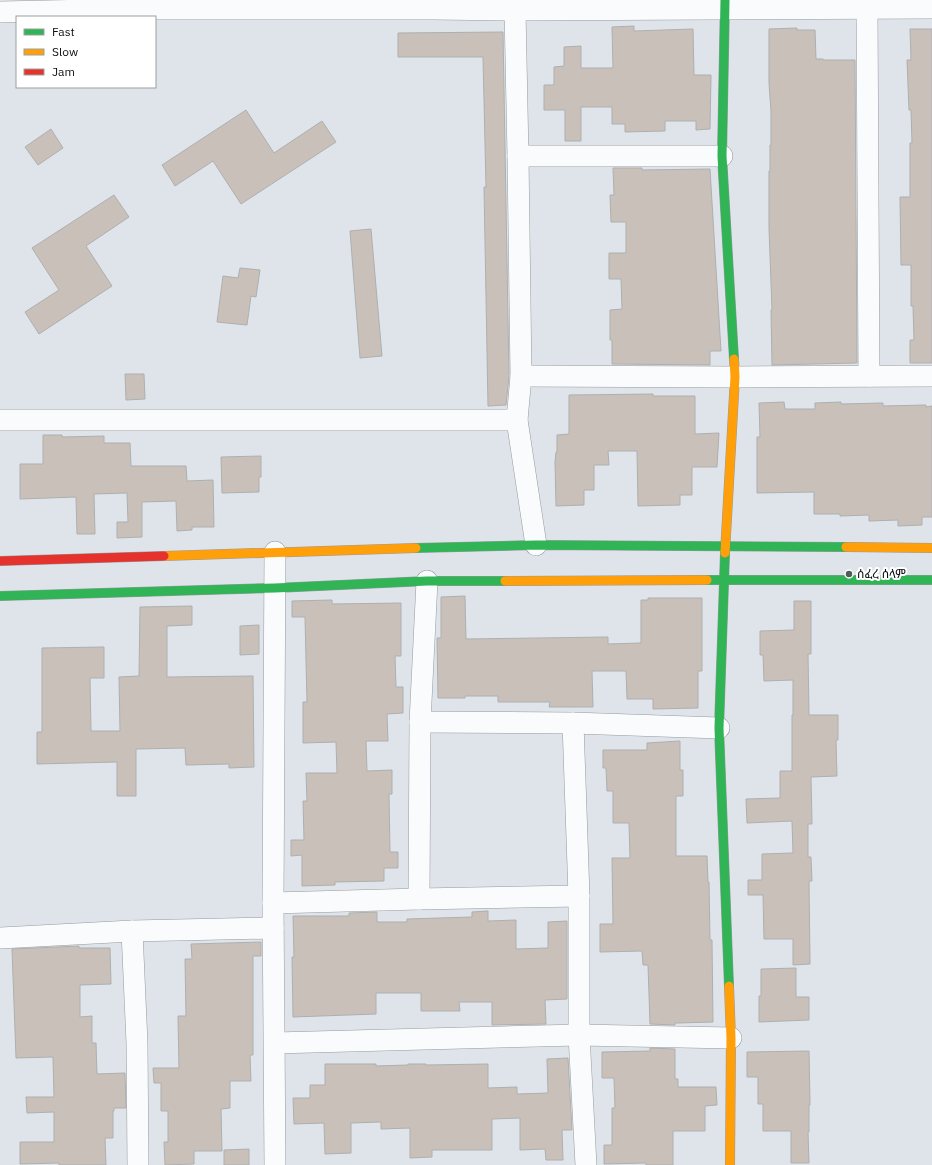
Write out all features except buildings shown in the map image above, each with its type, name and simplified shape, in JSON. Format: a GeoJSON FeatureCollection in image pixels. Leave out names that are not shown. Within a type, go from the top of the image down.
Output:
{"type":"FeatureCollection","features":[{"type":"Feature","properties":{"kind":"main road"},"geometry":{"type":"LineString","coordinates":[[725,4],[722,156],[734,377],[725,547],[719,728],[731,1038],[730,1165]]}},
{"type":"Feature","properties":{"kind":"main road"},"geometry":{"type":"LineString","coordinates":[[0,561],[536,545],[932,548]]}},
{"type":"Feature","properties":{"kind":"main road"},"geometry":{"type":"LineString","coordinates":[[0,596],[275,588],[427,581],[932,580]]}},
{"type":"Feature","properties":{"kind":"street"},"geometry":{"type":"LineString","coordinates":[[0,12],[138,4],[433,4],[515,10],[725,4],[867,9],[932,8]]}},
{"type":"Feature","properties":{"kind":"street"},"geometry":{"type":"LineString","coordinates":[[867,9],[869,376]]}},
{"type":"Feature","properties":{"kind":"street"},"geometry":{"type":"LineString","coordinates":[[515,10],[521,376],[517,420],[536,545]]}},
{"type":"Feature","properties":{"kind":"street"},"geometry":{"type":"LineString","coordinates":[[518,156],[722,156]]}},
{"type":"Feature","properties":{"kind":"street"},"geometry":{"type":"LineString","coordinates":[[521,376],[932,376]]}},
{"type":"Feature","properties":{"kind":"street"},"geometry":{"type":"LineString","coordinates":[[0,420],[517,420]]}},
{"type":"Feature","properties":{"kind":"street"},"geometry":{"type":"LineString","coordinates":[[275,552],[273,903],[275,1165]]}},
{"type":"Feature","properties":{"kind":"street"},"geometry":{"type":"LineString","coordinates":[[419,898],[420,722],[427,581]]}},
{"type":"Feature","properties":{"kind":"street"},"geometry":{"type":"LineString","coordinates":[[420,722],[573,723],[719,728]]}},
{"type":"Feature","properties":{"kind":"street"},"geometry":{"type":"LineString","coordinates":[[573,723],[579,896],[579,1035],[586,1165]]}},
{"type":"Feature","properties":{"kind":"street"},"geometry":{"type":"LineString","coordinates":[[273,903],[419,898],[579,896]]}},
{"type":"Feature","properties":{"kind":"street"},"geometry":{"type":"LineString","coordinates":[[0,938],[132,931],[273,928]]}},
{"type":"Feature","properties":{"kind":"street"},"geometry":{"type":"LineString","coordinates":[[132,931],[137,1043],[138,1165]]}},
{"type":"Feature","properties":{"kind":"street"},"geometry":{"type":"LineString","coordinates":[[275,1043],[579,1035],[731,1038]]}},
{"type":"Feature","properties":{"kind":"traffic: fast"},"geometry":{"type":"LineString","coordinates":[[725,0],[722,156],[734,359]]}},
{"type":"Feature","properties":{"kind":"traffic: fast"},"geometry":{"type":"LineString","coordinates":[[416,548],[536,545],[846,547]]}},
{"type":"Feature","properties":{"kind":"traffic: fast"},"geometry":{"type":"LineString","coordinates":[[725,553],[719,728],[729,986]]}},
{"type":"Feature","properties":{"kind":"traffic: fast"},"geometry":{"type":"LineString","coordinates":[[707,580],[932,580]]}},
{"type":"Feature","properties":{"kind":"traffic: fast"},"geometry":{"type":"LineString","coordinates":[[0,596],[275,588],[427,581],[505,581]]}},
{"type":"Feature","properties":{"kind":"traffic: slow"},"geometry":{"type":"LineString","coordinates":[[725,553],[735,377],[734,359]]}},
{"type":"Feature","properties":{"kind":"traffic: slow"},"geometry":{"type":"LineString","coordinates":[[846,547],[932,548]]}},
{"type":"Feature","properties":{"kind":"traffic: slow"},"geometry":{"type":"LineString","coordinates":[[164,556],[416,548]]}},
{"type":"Feature","properties":{"kind":"traffic: slow"},"geometry":{"type":"LineString","coordinates":[[505,581],[707,580]]}},
{"type":"Feature","properties":{"kind":"traffic: slow"},"geometry":{"type":"LineString","coordinates":[[729,986],[731,1038],[730,1165]]}},
{"type":"Feature","properties":{"kind":"traffic: jam"},"geometry":{"type":"LineString","coordinates":[[0,561],[164,556]]}},
{"type":"Feature","properties":{"kind":"place","name":"ሰፈረ ሰላም"},"geometry":{"type":"Point","coordinates":[849,574]}}]}
